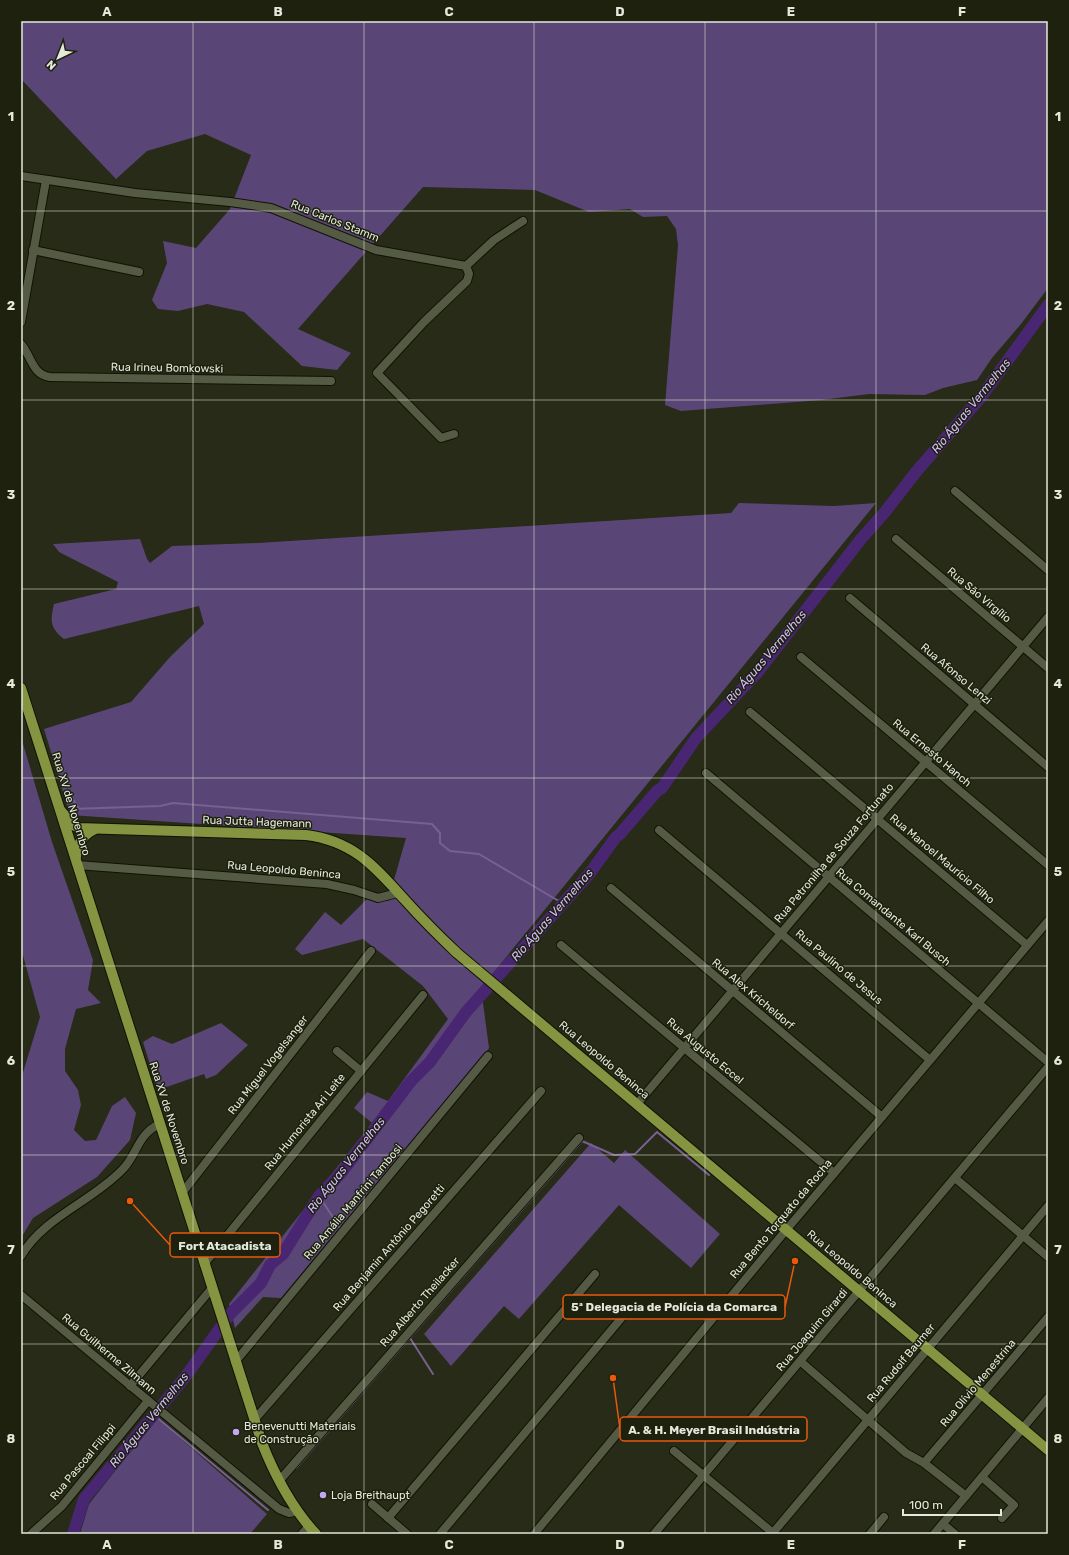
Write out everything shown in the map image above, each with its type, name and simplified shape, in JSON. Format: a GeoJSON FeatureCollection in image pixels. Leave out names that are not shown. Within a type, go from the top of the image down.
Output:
{"type":"FeatureCollection","features":[{"type":"Feature","properties":{"kind":"main road","name":"Rua XV de Novembro"},"geometry":{"type":"LineString","coordinates":[[21,688],[254,1420],[266,1454],[279,1481],[297,1511],[316,1534]]}},
{"type":"Feature","properties":{"kind":"main road","name":"Rua Jutta Hagemann"},"geometry":{"type":"LineString","coordinates":[[61,811],[73,825],[79,828],[320,837],[340,843],[357,853],[374,866],[398,893]]}},
{"type":"Feature","properties":{"kind":"main road"},"geometry":{"type":"LineString","coordinates":[[77,865],[76,855],[80,842],[88,833],[96,828]]}},
{"type":"Feature","properties":{"kind":"main road","name":"Rua Leopoldo Beninca"},"geometry":{"type":"LineString","coordinates":[[398,893],[441,939],[485,977],[787,1229],[1048,1450]]}},
{"type":"Feature","properties":{"kind":"street","name":"Rua Carlos Stamm"},"geometry":{"type":"LineString","coordinates":[[21,176],[135,193],[230,202],[272,208],[376,250],[466,266]]}},
{"type":"Feature","properties":{"kind":"street"},"geometry":{"type":"LineString","coordinates":[[21,322],[46,180]]}},
{"type":"Feature","properties":{"kind":"street"},"geometry":{"type":"LineString","coordinates":[[454,434],[441,438],[377,373],[407,340],[467,280],[469,274],[466,266],[494,240],[523,221]]}},
{"type":"Feature","properties":{"kind":"street"},"geometry":{"type":"LineString","coordinates":[[33,250],[139,272]]}},
{"type":"Feature","properties":{"kind":"street","name":"Rua Irineu Bomkowski"},"geometry":{"type":"LineString","coordinates":[[21,344],[37,371],[43,376],[50,377],[331,381]]}},
{"type":"Feature","properties":{"kind":"street"},"geometry":{"type":"LineString","coordinates":[[955,491],[1048,570]]}},
{"type":"Feature","properties":{"kind":"street","name":"Rua São Virgílio"},"geometry":{"type":"LineString","coordinates":[[896,539],[1048,668]]}},
{"type":"Feature","properties":{"kind":"street","name":"Rua Afonso Lenzi"},"geometry":{"type":"LineString","coordinates":[[850,598],[1048,767]]}},
{"type":"Feature","properties":{"kind":"street","name":"Rua Petronilha de Souza Fortunato"},"geometry":{"type":"LineString","coordinates":[[637,1104],[1048,617]]}},
{"type":"Feature","properties":{"kind":"street","name":"Rua Ernesto Hanch"},"geometry":{"type":"LineString","coordinates":[[801,657],[1048,865]]}},
{"type":"Feature","properties":{"kind":"street","name":"Rua Manoel Maurício Filho"},"geometry":{"type":"LineString","coordinates":[[750,712],[1027,945]]}},
{"type":"Feature","properties":{"kind":"street","name":"Rua Comandante Karl Busch"},"geometry":{"type":"LineString","coordinates":[[706,773],[1048,1062]]}},
{"type":"Feature","properties":{"kind":"street","name":"Rua Paulino de Jesus"},"geometry":{"type":"LineString","coordinates":[[659,830],[930,1060]]}},
{"type":"Feature","properties":{"kind":"street","name":"Rua Leopoldo Beninca"},"geometry":{"type":"LineString","coordinates":[[77,865],[327,884],[354,890],[378,898],[398,893]]}},
{"type":"Feature","properties":{"kind":"street","name":"Rua Alex Kricheldorf"},"geometry":{"type":"LineString","coordinates":[[611,888],[882,1117]]}},
{"type":"Feature","properties":{"kind":"street","name":"Rua Bento Torquato da Rocha"},"geometry":{"type":"LineString","coordinates":[[534,1534],[787,1229],[1048,920]]}},
{"type":"Feature","properties":{"kind":"street","name":"Rua Augusto Eccel"},"geometry":{"type":"LineString","coordinates":[[561,945],[834,1173]]}},
{"type":"Feature","properties":{"kind":"street","name":"Rua Miguel Vogelsanger"},"geometry":{"type":"LineString","coordinates":[[182,1193],[371,951]]}},
{"type":"Feature","properties":{"kind":"street","name":"Rua Humorista Ari Leite"},"geometry":{"type":"LineString","coordinates":[[204,1264],[424,995]]}},
{"type":"Feature","properties":{"kind":"street"},"geometry":{"type":"LineString","coordinates":[[337,1051],[361,1071]]}},
{"type":"Feature","properties":{"kind":"street","name":"Rua Amália Manfrini Tambosi"},"geometry":{"type":"LineString","coordinates":[[235,1362],[488,1056]]}},
{"type":"Feature","properties":{"kind":"street","name":"Rua Joaquim Girardi"},"geometry":{"type":"LineString","coordinates":[[654,1534],[1048,1067]]}},
{"type":"Feature","properties":{"kind":"street","name":"Rua Benjamin Antônio Pegoretti"},"geometry":{"type":"LineString","coordinates":[[254,1420],[541,1091]]}},
{"type":"Feature","properties":{"kind":"street"},"geometry":{"type":"LineString","coordinates":[[21,1256],[42,1230],[120,1173],[130,1160],[145,1133],[160,1124]]}},
{"type":"Feature","properties":{"kind":"street","name":"Rua Alberto Theilacker"},"geometry":{"type":"LineString","coordinates":[[279,1481],[579,1138]]}},
{"type":"Feature","properties":{"kind":"street"},"geometry":{"type":"LineString","coordinates":[[955,1178],[1048,1257]]}},
{"type":"Feature","properties":{"kind":"street","name":"Rua Rudolf Baumer"},"geometry":{"type":"LineString","coordinates":[[772,1533],[1048,1206]]}},
{"type":"Feature","properties":{"kind":"street"},"geometry":{"type":"LineString","coordinates":[[388,1518],[595,1274]]}},
{"type":"Feature","properties":{"kind":"street"},"geometry":{"type":"LineString","coordinates":[[130,1386],[212,1288]]}},
{"type":"Feature","properties":{"kind":"street","name":"Rua Guilherme Zilmann"},"geometry":{"type":"LineString","coordinates":[[21,1294],[279,1509],[289,1513],[297,1511]]}},
{"type":"Feature","properties":{"kind":"street"},"geometry":{"type":"LineString","coordinates":[[440,1534],[634,1304]]}},
{"type":"Feature","properties":{"kind":"street","name":"Rua Olívio Menestrina"},"geometry":{"type":"LineString","coordinates":[[924,1463],[1048,1317]]}},
{"type":"Feature","properties":{"kind":"street"},"geometry":{"type":"LineString","coordinates":[[800,1361],[906,1453],[924,1463],[966,1496]]}},
{"type":"Feature","properties":{"kind":"street"},"geometry":{"type":"LineString","coordinates":[[934,1534],[1048,1398]]}},
{"type":"Feature","properties":{"kind":"street","name":"Rua Pascoal Filippi"},"geometry":{"type":"LineString","coordinates":[[30,1534],[62,1506],[148,1401]]}},
{"type":"Feature","properties":{"kind":"street"},"geometry":{"type":"LineString","coordinates":[[674,1451],[772,1533]]}},
{"type":"Feature","properties":{"kind":"street"},"geometry":{"type":"LineString","coordinates":[[982,1477],[1014,1505],[1002,1518]]}},
{"type":"Feature","properties":{"kind":"street"},"geometry":{"type":"LineString","coordinates":[[372,1504],[407,1534]]}},
{"type":"Feature","properties":{"kind":"street"},"geometry":{"type":"LineString","coordinates":[[870,1534],[884,1517]]}},
{"type":"Feature","properties":{"kind":"street"},"geometry":{"type":"LineString","coordinates":[[943,1524],[955,1534]]}},
{"type":"Feature","properties":{"kind":"street"},"geometry":{"type":"LineString","coordinates":[[302,1534],[309,1526]]}},
{"type":"Feature","properties":{"kind":"shaded area"},"geometry":{"type":"Polygon","coordinates":[[[21,21],[1048,21],[1048,288],[1021,324],[992,358],[977,380],[943,388],[925,395],[869,394],[821,400],[681,411],[665,405],[678,245],[676,229],[667,216],[643,217],[630,209],[589,212],[535,190],[423,187],[298,329],[351,353],[337,370],[302,366],[244,312],[207,304],[178,311],[158,309],[152,300],[167,263],[163,241],[196,248],[230,209],[251,155],[205,134],[147,151],[116,179],[21,79],[21,21]]]}},
{"type":"Feature","properties":{"kind":"shaded area"},"geometry":{"type":"Polygon","coordinates":[[[739,503],[834,506],[876,503],[481,988],[489,1048],[281,1298],[263,1297],[235,1328],[229,1304],[372,1123],[354,1108],[367,1092],[388,1101],[448,1019],[423,986],[363,939],[302,955],[295,949],[325,912],[341,925],[367,899],[388,901],[406,838],[70,815],[44,729],[131,702],[170,657],[204,624],[199,606],[64,639],[59,635],[52,624],[54,604],[116,589],[118,582],[59,552],[53,544],[140,539],[147,559],[150,563],[172,546],[258,543],[731,513],[739,503]]]}},
{"type":"Feature","properties":{"kind":"shaded area"},"geometry":{"type":"Polygon","coordinates":[[[21,737],[52,842],[93,960],[88,990],[101,1003],[76,1009],[65,1049],[65,1071],[78,1090],[81,1105],[74,1130],[85,1141],[96,1140],[112,1106],[125,1097],[136,1113],[130,1140],[97,1177],[33,1218],[21,1238],[21,1079],[40,1017],[21,948],[21,737]]]}},
{"type":"Feature","properties":{"kind":"shaded area"},"geometry":{"type":"Polygon","coordinates":[[[221,1023],[248,1045],[216,1075],[206,1079],[204,1074],[158,1090],[143,1042],[153,1036],[172,1044],[221,1023]]]}},
{"type":"Feature","properties":{"kind":"shaded area"},"geometry":{"type":"Polygon","coordinates":[[[591,1143],[614,1163],[625,1150],[720,1234],[691,1268],[619,1205],[519,1319],[504,1306],[451,1366],[424,1334],[591,1143]]]}},
{"type":"Feature","properties":{"kind":"shaded area"},"geometry":{"type":"Polygon","coordinates":[[[157,1418],[267,1514],[250,1534],[80,1534],[89,1504],[157,1418]]]}},
{"type":"Feature","properties":{"kind":"waterway","name":"Rio Águas Vermelhas"},"geometry":{"type":"LineString","coordinates":[[73,1534],[84,1499],[186,1376],[230,1314],[261,1283],[270,1265],[283,1254],[319,1196],[341,1173],[411,1081],[430,1062],[466,1012],[590,873],[616,837],[657,791],[662,788],[696,738],[757,673],[861,539],[885,512],[916,472],[981,397],[1048,305]]}},
{"type":"Feature","properties":{"kind":"waterway"},"geometry":{"type":"LineString","coordinates":[[72,798],[78,807]]}},
{"type":"Feature","properties":{"kind":"waterway"},"geometry":{"type":"LineString","coordinates":[[71,809],[160,806],[173,803],[432,824],[440,833],[440,843],[450,851],[479,854],[557,900],[564,901]]}},
{"type":"Feature","properties":{"kind":"waterway"},"geometry":{"type":"LineString","coordinates":[[296,1468],[582,1141],[614,1155],[635,1154],[657,1132],[709,1175]]}},
{"type":"Feature","properties":{"kind":"waterway"},"geometry":{"type":"LineString","coordinates":[[319,1196],[340,1228]]}},
{"type":"Feature","properties":{"kind":"waterway"},"geometry":{"type":"LineString","coordinates":[[410,1338],[433,1374]]}},
{"type":"Feature","properties":{"kind":"waterway"},"geometry":{"type":"LineString","coordinates":[[154,1415],[268,1510]]}},
{"type":"Feature","properties":{"kind":"place","name":"Fort Atacadista"},"geometry":{"type":"Point","coordinates":[130,1201]}},
{"type":"Feature","properties":{"kind":"place","name":"5ª Delegacia de Polícia da Comarca"},"geometry":{"type":"Point","coordinates":[795,1261]}},
{"type":"Feature","properties":{"kind":"place","name":"A. & H. Meyer Brasil Indústria"},"geometry":{"type":"Point","coordinates":[613,1378]}},
{"type":"Feature","properties":{"kind":"place","name":"Benevenutti Materiais de Construção"},"geometry":{"type":"Point","coordinates":[236,1432]}},
{"type":"Feature","properties":{"kind":"place","name":"Loja Breithaupt"},"geometry":{"type":"Point","coordinates":[323,1495]}}]}
